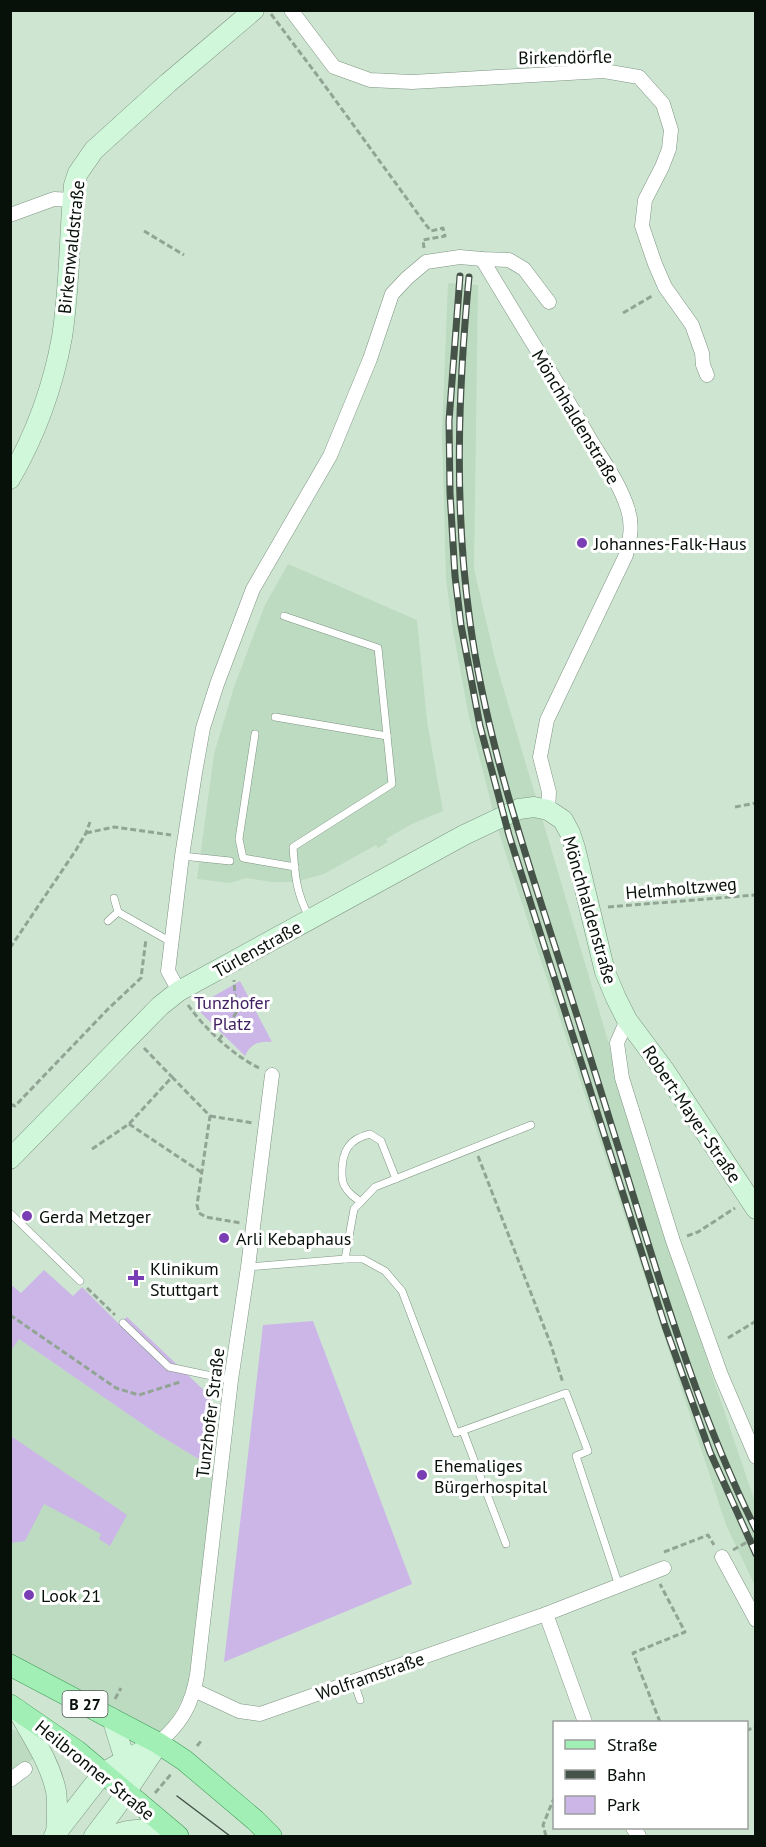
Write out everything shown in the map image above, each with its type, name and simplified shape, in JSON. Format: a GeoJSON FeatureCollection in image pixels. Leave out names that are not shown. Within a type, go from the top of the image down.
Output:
{"type":"FeatureCollection","features":[{"type":"Feature","properties":{"kind":"main road","name":"B 27"},"geometry":{"type":"LineString","coordinates":[[10,1665],[159,1743],[184,1760],[271,1836]]}},
{"type":"Feature","properties":{"kind":"main road","name":"Heilbronner Straße"},"geometry":{"type":"LineString","coordinates":[[14,1707],[77,1751],[177,1836]]}},
{"type":"Feature","properties":{"kind":"street","name":"Birkenwaldstraße"},"geometry":{"type":"LineString","coordinates":[[10,479],[28,448],[52,381],[62,335],[74,185],[78,173],[94,150],[254,10]]}},
{"type":"Feature","properties":{"kind":"street","name":"Birkendörfle"},"geometry":{"type":"LineString","coordinates":[[291,10],[334,68],[370,80],[412,82],[604,71],[639,77],[663,104],[671,130],[669,149],[645,200],[642,226],[654,264],[665,287],[692,325],[707,375]]}},
{"type":"Feature","properties":{"kind":"street"},"geometry":{"type":"LineString","coordinates":[[10,215],[54,199],[73,200]]}},
{"type":"Feature","properties":{"kind":"street"},"geometry":{"type":"LineString","coordinates":[[179,991],[168,971],[184,837],[203,728],[253,589],[330,456],[392,294],[406,278],[426,262],[460,256],[482,260],[509,260],[524,269],[549,302]]}},
{"type":"Feature","properties":{"kind":"street","name":"Mönchhaldenstraße"},"geometry":{"type":"LineString","coordinates":[[482,260],[566,397],[628,509],[631,527],[626,555],[547,720],[540,757],[549,792],[548,810],[563,820],[576,848],[605,972],[627,1020]]}},
{"type":"Feature","properties":{"kind":"street","name":"Türlenstraße"},"geometry":{"type":"LineString","coordinates":[[10,1159],[160,1006],[179,991],[496,819],[527,808],[548,810]]}},
{"type":"Feature","properties":{"kind":"street"},"geometry":{"type":"LineString","coordinates":[[627,1020],[617,1042],[622,1078],[674,1241],[721,1375],[756,1456]]}},
{"type":"Feature","properties":{"kind":"street","name":"Robert-Mayer-Straße"},"geometry":{"type":"LineString","coordinates":[[627,1020],[665,1071],[750,1204]]}},
{"type":"Feature","properties":{"kind":"street","name":"Tunzhofer Straße"},"geometry":{"type":"LineString","coordinates":[[159,1743],[173,1730],[186,1711],[194,1690],[231,1380],[272,1075]]}},
{"type":"Feature","properties":{"kind":"street"},"geometry":{"type":"LineString","coordinates":[[722,1557],[756,1620]]}},
{"type":"Feature","properties":{"kind":"street","name":"Wolframstraße"},"geometry":{"type":"LineString","coordinates":[[194,1690],[239,1711],[260,1714],[546,1614],[659,1569]]}},
{"type":"Feature","properties":{"kind":"street"},"geometry":{"type":"LineString","coordinates":[[546,1614],[585,1721]]}},
{"type":"Feature","properties":{"kind":"street"},"geometry":{"type":"LineString","coordinates":[[14,1707],[51,1773],[56,1792],[55,1835]]}},
{"type":"Feature","properties":{"kind":"street"},"geometry":{"type":"LineString","coordinates":[[112,1718],[125,1760],[126,1792]]}},
{"type":"Feature","properties":{"kind":"street"},"geometry":{"type":"LineString","coordinates":[[55,1835],[103,1773],[159,1743]]}},
{"type":"Feature","properties":{"kind":"street"},"geometry":{"type":"LineString","coordinates":[[94,1836],[159,1743]]}},
{"type":"Feature","properties":{"kind":"street"},"geometry":{"type":"LineString","coordinates":[[10,1780],[25,1769]]}},
{"type":"Feature","properties":{"kind":"street"},"geometry":{"type":"LineString","coordinates":[[113,1836],[130,1830],[156,1830],[177,1836]]}},
{"type":"Feature","properties":{"kind":"lane"},"geometry":{"type":"LineString","coordinates":[[284,616],[378,648],[392,784],[293,848],[295,882],[311,920]]}},
{"type":"Feature","properties":{"kind":"lane"},"geometry":{"type":"LineString","coordinates":[[275,717],[387,736]]}},
{"type":"Feature","properties":{"kind":"lane"},"geometry":{"type":"LineString","coordinates":[[255,734],[239,839],[243,858],[295,867]]}},
{"type":"Feature","properties":{"kind":"lane"},"geometry":{"type":"LineString","coordinates":[[182,856],[230,861]]}},
{"type":"Feature","properties":{"kind":"lane"},"geometry":{"type":"LineString","coordinates":[[114,898],[118,912],[171,942]]}},
{"type":"Feature","properties":{"kind":"lane"},"geometry":{"type":"LineString","coordinates":[[108,921],[118,912]]}},
{"type":"Feature","properties":{"kind":"lane"},"geometry":{"type":"LineString","coordinates":[[345,1259],[354,1209],[375,1187],[531,1125]]}},
{"type":"Feature","properties":{"kind":"lane"},"geometry":{"type":"LineString","coordinates":[[361,1202],[350,1194],[343,1183],[342,1167],[345,1149],[358,1137],[370,1134],[381,1141],[396,1179]]}},
{"type":"Feature","properties":{"kind":"lane"},"geometry":{"type":"LineString","coordinates":[[10,1213],[80,1281]]}},
{"type":"Feature","properties":{"kind":"lane"},"geometry":{"type":"LineString","coordinates":[[248,1267],[363,1259],[385,1271],[402,1291],[456,1433],[566,1394],[588,1451],[576,1456],[619,1586]]}},
{"type":"Feature","properties":{"kind":"lane"},"geometry":{"type":"LineString","coordinates":[[123,1323],[169,1367],[231,1380]]}},
{"type":"Feature","properties":{"kind":"lane"},"geometry":{"type":"LineString","coordinates":[[463,1431],[506,1544]]}},
{"type":"Feature","properties":{"kind":"lane"},"geometry":{"type":"LineString","coordinates":[[354,1682],[360,1700]]}},
{"type":"Feature","properties":{"kind":"path"},"geometry":{"type":"LineString","coordinates":[[268,10],[426,225],[431,231],[443,228],[445,236],[423,240],[424,247]]}},
{"type":"Feature","properties":{"kind":"path"},"geometry":{"type":"LineString","coordinates":[[144,231],[184,255]]}},
{"type":"Feature","properties":{"kind":"path"},"geometry":{"type":"LineString","coordinates":[[623,313],[665,287]]}},
{"type":"Feature","properties":{"kind":"path"},"geometry":{"type":"LineString","coordinates":[[735,807],[756,803]]}},
{"type":"Feature","properties":{"kind":"path"},"geometry":{"type":"LineString","coordinates":[[10,948],[86,833],[90,822]]}},
{"type":"Feature","properties":{"kind":"path"},"geometry":{"type":"LineString","coordinates":[[86,833],[114,827],[184,837]]}},
{"type":"Feature","properties":{"kind":"path","name":"Helmholtzweg"},"geometry":{"type":"LineString","coordinates":[[594,927],[608,924],[605,907],[756,895]]}},
{"type":"Feature","properties":{"kind":"path"},"geometry":{"type":"LineString","coordinates":[[10,1104],[15,1106],[141,978],[148,929]]}},
{"type":"Feature","properties":{"kind":"path"},"geometry":{"type":"LineString","coordinates":[[219,1040],[236,1013],[233,962]]}},
{"type":"Feature","properties":{"kind":"path"},"geometry":{"type":"LineString","coordinates":[[179,991],[190,1008],[219,1040],[243,1060],[272,1075]]}},
{"type":"Feature","properties":{"kind":"path"},"geometry":{"type":"LineString","coordinates":[[131,1036],[210,1116],[266,1125]]}},
{"type":"Feature","properties":{"kind":"path"},"geometry":{"type":"LineString","coordinates":[[92,1149],[129,1124],[172,1077]]}},
{"type":"Feature","properties":{"kind":"path"},"geometry":{"type":"LineString","coordinates":[[210,1116],[197,1204],[199,1213],[206,1217],[253,1225]]}},
{"type":"Feature","properties":{"kind":"path"},"geometry":{"type":"LineString","coordinates":[[129,1124],[201,1172]]}},
{"type":"Feature","properties":{"kind":"path"},"geometry":{"type":"LineString","coordinates":[[474,1148],[551,1345],[566,1394]]}},
{"type":"Feature","properties":{"kind":"path"},"geometry":{"type":"LineString","coordinates":[[674,1241],[698,1232],[750,1204]]}},
{"type":"Feature","properties":{"kind":"path"},"geometry":{"type":"LineString","coordinates":[[80,1281],[123,1323]]}},
{"type":"Feature","properties":{"kind":"path"},"geometry":{"type":"LineString","coordinates":[[10,1315],[116,1388],[139,1395],[178,1383],[194,1372]]}},
{"type":"Feature","properties":{"kind":"path"},"geometry":{"type":"LineString","coordinates":[[728,1338],[756,1321]]}},
{"type":"Feature","properties":{"kind":"path"},"geometry":{"type":"LineString","coordinates":[[662,1552],[708,1535]]}},
{"type":"Feature","properties":{"kind":"path"},"geometry":{"type":"LineString","coordinates":[[659,1569],[685,1632],[633,1653],[660,1721]]}},
{"type":"Feature","properties":{"kind":"path"},"geometry":{"type":"LineString","coordinates":[[143,1807],[201,1741]]}},
{"type":"Feature","properties":{"kind":"path"},"geometry":{"type":"LineString","coordinates":[[546,1836],[543,1825],[553,1800]]}},
{"type":"Feature","properties":{"kind":"shaded area"},"geometry":{"type":"Polygon","coordinates":[[[448,283],[478,285],[474,569],[496,663],[609,1044],[709,1366],[755,1502],[755,1586],[726,1525],[498,830],[469,717],[446,579],[442,433],[448,283]]]}},
{"type":"Feature","properties":{"kind":"shaded area"},"geometry":{"type":"Polygon","coordinates":[[[288,564],[417,620],[427,721],[443,811],[412,824],[386,839],[388,842],[378,848],[376,845],[324,874],[295,882],[271,882],[246,878],[230,883],[197,879],[214,754],[234,687],[265,605],[288,564]]]}},
{"type":"Feature","properties":{"kind":"shaded area"},"geometry":{"type":"Polygon","coordinates":[[[10,1333],[157,1434],[217,1468],[189,1688],[167,1727],[155,1737],[11,1658],[10,1333]]]}},
{"type":"Feature","properties":{"kind":"shaded area"},"geometry":{"type":"Polygon","coordinates":[[[10,1728],[49,1747],[11,1775],[10,1775],[10,1728]]]}},
{"type":"Feature","properties":{"kind":"green space","name":"Tunzhofer Platz"},"geometry":{"type":"Polygon","coordinates":[[[240,981],[272,1042],[256,1044],[245,1056],[195,1007],[240,981]]]}},
{"type":"Feature","properties":{"kind":"green space"},"geometry":{"type":"Polygon","coordinates":[[[44,1270],[73,1296],[82,1287],[119,1324],[127,1317],[211,1397],[207,1443],[202,1461],[157,1434],[19,1339],[11,1348],[10,1284],[21,1293],[44,1270]]]}},
{"type":"Feature","properties":{"kind":"green space"},"geometry":{"type":"Polygon","coordinates":[[[313,1321],[412,1584],[224,1662],[263,1325],[313,1321]]]}},
{"type":"Feature","properties":{"kind":"green space"},"geometry":{"type":"Polygon","coordinates":[[[11,1436],[127,1515],[110,1546],[99,1539],[101,1534],[44,1504],[25,1541],[11,1543],[11,1436]]]}},
{"type":"Feature","properties":{"kind":"tram line"},"geometry":{"type":"LineString","coordinates":[[177,1796],[230,1836]]}},
{"type":"Feature","properties":{"kind":"railway"},"geometry":{"type":"LineString","coordinates":[[460,276],[449,421],[450,493],[455,576],[461,625],[480,726],[509,835],[665,1326],[710,1452],[756,1554]]}},
{"type":"Feature","properties":{"kind":"railway"},"geometry":{"type":"LineString","coordinates":[[469,277],[460,406],[462,536],[470,622],[490,728],[529,866],[676,1330],[712,1431],[756,1530]]}},
{"type":"Feature","properties":{"kind":"place","name":"Johannes-Falk-Haus"},"geometry":{"type":"Point","coordinates":[582,543]}},
{"type":"Feature","properties":{"kind":"place","name":"Gerda Metzger"},"geometry":{"type":"Point","coordinates":[27,1216]}},
{"type":"Feature","properties":{"kind":"place","name":"Arli Kebaphaus"},"geometry":{"type":"Point","coordinates":[224,1238]}},
{"type":"Feature","properties":{"kind":"place","name":"Klinikum Stuttgart"},"geometry":{"type":"Point","coordinates":[136,1278]}},
{"type":"Feature","properties":{"kind":"place","name":"Ehemaliges Bürgerhospital"},"geometry":{"type":"Point","coordinates":[422,1475]}},
{"type":"Feature","properties":{"kind":"place","name":"Look 21"},"geometry":{"type":"Point","coordinates":[29,1595]}}]}
